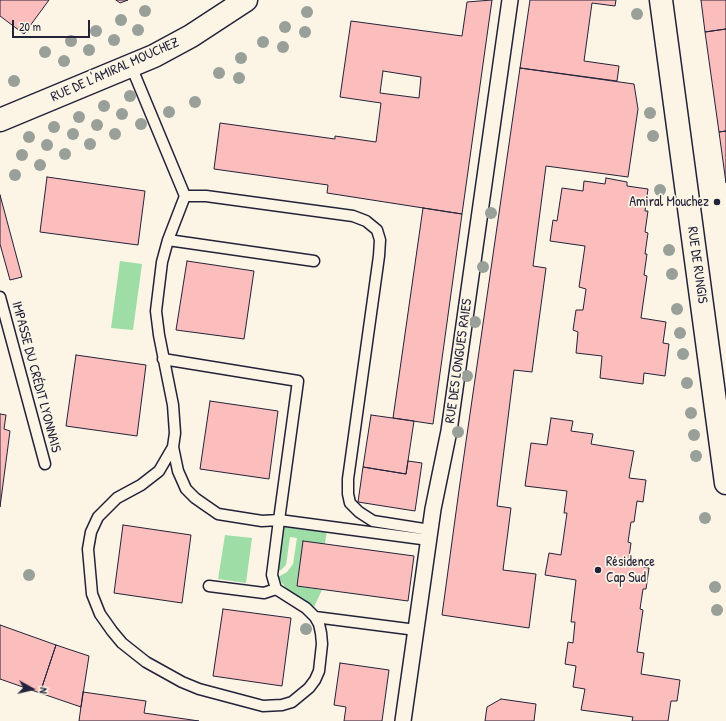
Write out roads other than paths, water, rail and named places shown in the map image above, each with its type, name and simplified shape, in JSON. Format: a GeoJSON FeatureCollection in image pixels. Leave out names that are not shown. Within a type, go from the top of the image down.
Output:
{"type":"FeatureCollection","features":[{"type":"Feature","properties":{"kind":"street","name":"RUE DE L'AMIRAL MOUCHEZ"},"geometry":{"type":"LineString","coordinates":[[0,120],[154,56],[191,36],[246,0]]}},
{"type":"Feature","properties":{"kind":"street","name":"RUE DES LONGUES RAIES"},"geometry":{"type":"LineString","coordinates":[[403,721],[433,509],[449,431],[510,0]]}},
{"type":"Feature","properties":{"kind":"street","name":"RUE DE RUNGIS"},"geometry":{"type":"LineString","coordinates":[[661,0],[726,483]]}},
{"type":"Feature","properties":{"kind":"lane"},"geometry":{"type":"LineString","coordinates":[[131,66],[185,196],[168,240],[162,262],[156,318],[173,405],[175,421],[173,446],[178,470],[186,489],[195,498],[218,514],[262,520],[279,520],[430,535]]}},
{"type":"Feature","properties":{"kind":"lane"},"geometry":{"type":"LineString","coordinates":[[185,196],[206,196],[353,216],[366,220],[377,230],[380,240],[380,256],[348,479],[348,494],[350,503],[359,512],[373,521],[430,535]]}},
{"type":"Feature","properties":{"kind":"lane"},"geometry":{"type":"LineString","coordinates":[[168,240],[314,261]]}},
{"type":"Feature","properties":{"kind":"lane","name":"IMPASSE DU CRÉDIT LYONNAIS"},"geometry":{"type":"LineString","coordinates":[[0,297],[45,464]]}},
{"type":"Feature","properties":{"kind":"lane"},"geometry":{"type":"LineString","coordinates":[[163,359],[298,381],[272,575],[276,590],[306,608],[315,617],[319,624],[322,644],[319,671],[315,680],[309,688],[292,702],[263,706],[199,689],[182,682],[146,662],[122,643],[100,614],[92,594],[88,549],[91,532],[98,517],[117,498],[141,485],[155,475],[162,466],[173,446]]}},
{"type":"Feature","properties":{"kind":"lane"},"geometry":{"type":"LineString","coordinates":[[209,586],[264,593],[276,590]]}},
{"type":"Feature","properties":{"kind":"lane"},"geometry":{"type":"LineString","coordinates":[[315,617],[416,630]]}},
{"type":"Feature","properties":{"kind":"place","name":"Amiral Mouchez"},"geometry":{"type":"Point","coordinates":[717,202]}},
{"type":"Feature","properties":{"kind":"place","name":"Résidence Cap Sud"},"geometry":{"type":"Point","coordinates":[598,570]}}]}
